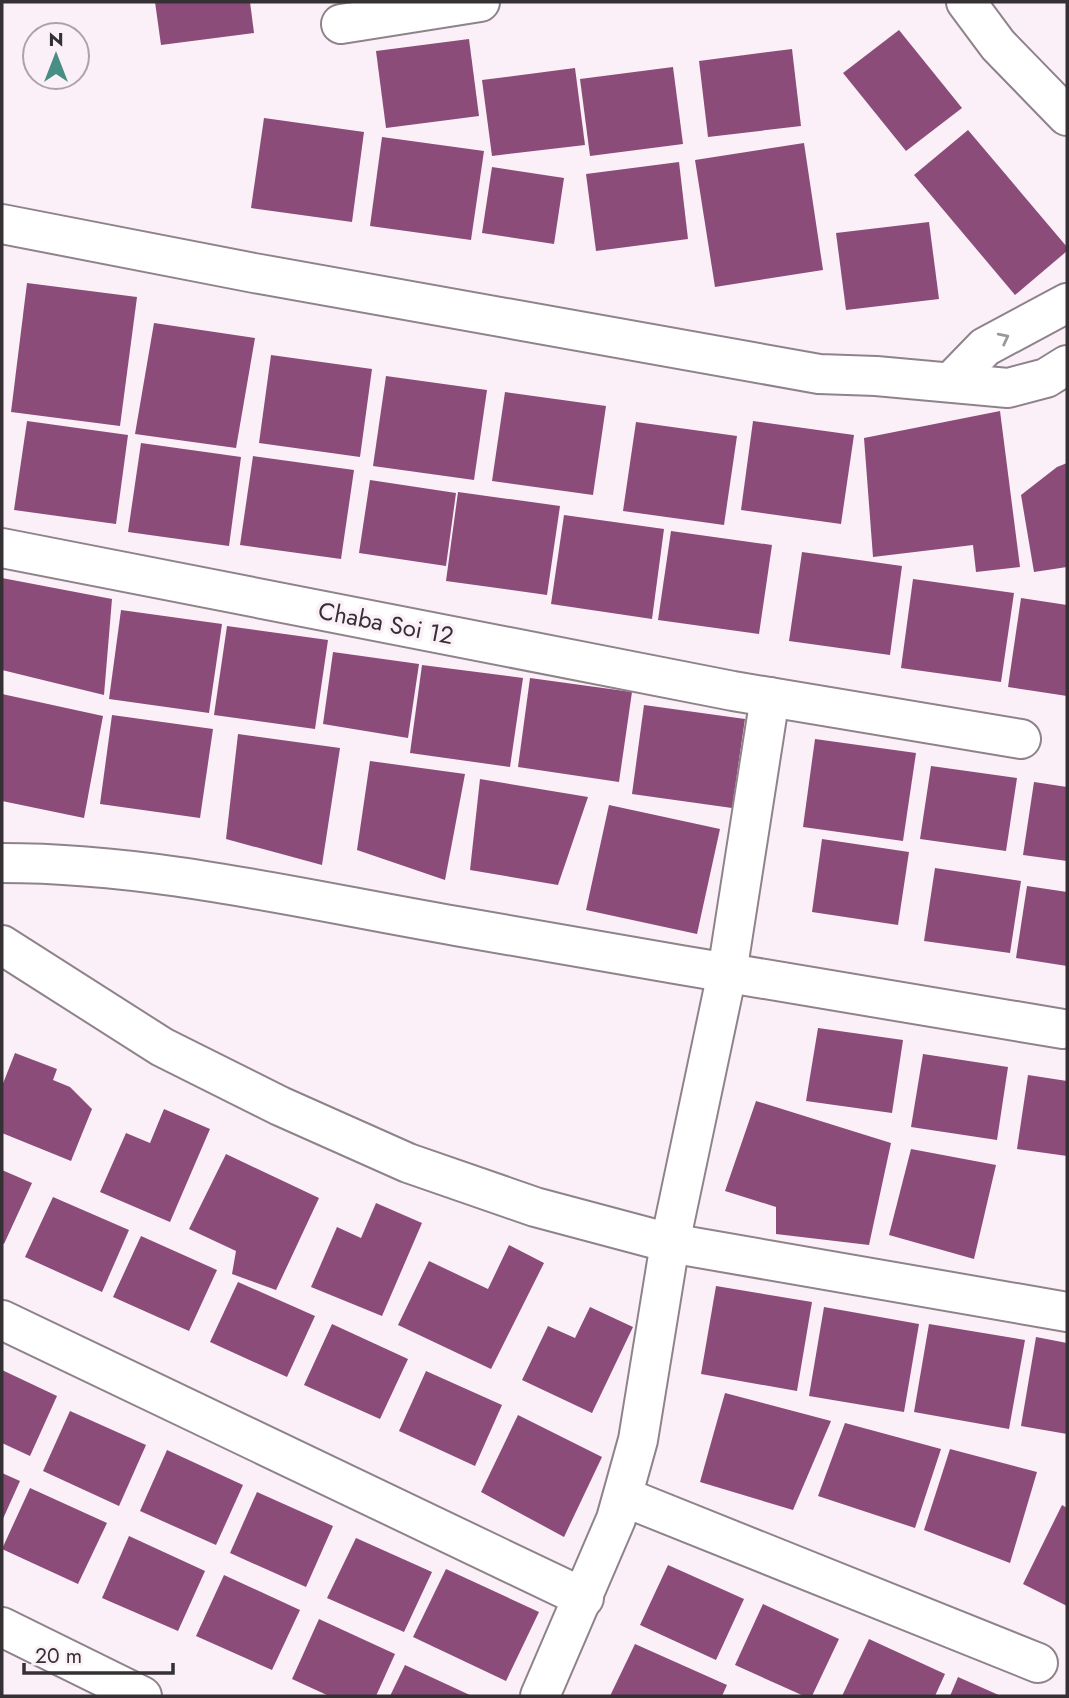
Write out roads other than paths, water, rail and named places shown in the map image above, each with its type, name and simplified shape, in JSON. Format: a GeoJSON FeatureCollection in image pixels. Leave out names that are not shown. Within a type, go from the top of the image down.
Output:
{"type":"FeatureCollection","features":[{"type":"Feature","properties":{"kind":"street"},"geometry":{"type":"LineString","coordinates":[[341,24],[480,2]]}},
{"type":"Feature","properties":{"kind":"street"},"geometry":{"type":"LineString","coordinates":[[966,2],[998,45],[1067,116]]}},
{"type":"Feature","properties":{"kind":"street"},"geometry":{"type":"LineString","coordinates":[[2,224],[254,273],[819,374],[952,381],[1009,388],[1046,378],[1067,365]]}},
{"type":"Feature","properties":{"kind":"street"},"geometry":{"type":"LineString","coordinates":[[952,381],[985,347],[1067,303]]}},
{"type":"Feature","properties":{"kind":"street","name":"Chaba Soi 12"},"geometry":{"type":"LineString","coordinates":[[2,548],[770,697],[1021,739]]}},
{"type":"Feature","properties":{"kind":"street"},"geometry":{"type":"LineString","coordinates":[[540,1696],[584,1598],[624,1497],[638,1440],[670,1243],[727,973],[770,697]]}},
{"type":"Feature","properties":{"kind":"street"},"geometry":{"type":"LineString","coordinates":[[2,863],[59,863],[177,875],[727,973],[1063,1029]]}},
{"type":"Feature","properties":{"kind":"street"},"geometry":{"type":"LineString","coordinates":[[2,945],[162,1047],[280,1106],[382,1151],[535,1206],[670,1243],[1067,1312]]}},
{"type":"Feature","properties":{"kind":"street"},"geometry":{"type":"LineString","coordinates":[[2,1320],[584,1598]]}},
{"type":"Feature","properties":{"kind":"street"},"geometry":{"type":"LineString","coordinates":[[624,1497],[1038,1663]]}},
{"type":"Feature","properties":{"kind":"street"},"geometry":{"type":"LineString","coordinates":[[2,1627],[142,1696]]}}]}
